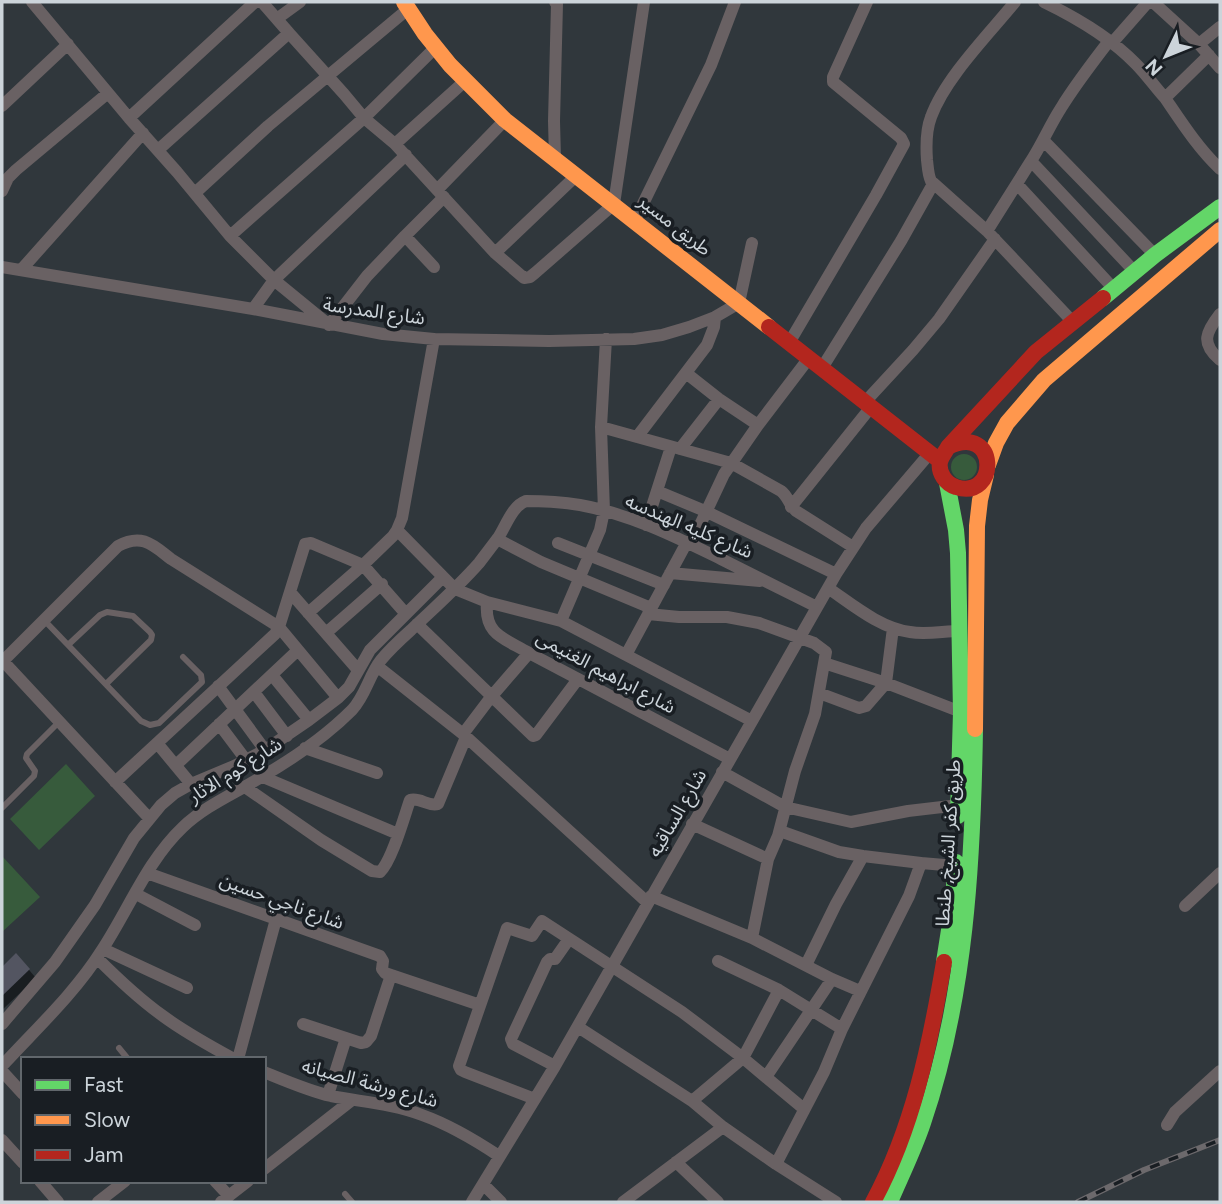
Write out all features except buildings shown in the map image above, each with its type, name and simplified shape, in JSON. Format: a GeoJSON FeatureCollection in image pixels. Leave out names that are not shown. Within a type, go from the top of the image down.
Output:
{"type":"FeatureCollection","features":[{"type":"Feature","properties":{"kind":"main road","name":"طريق مسير"},"geometry":{"type":"LineString","coordinates":[[406,5],[465,81],[505,120],[868,405],[939,453]]}},
{"type":"Feature","properties":{"kind":"main road"},"geometry":{"type":"LineString","coordinates":[[939,453],[956,442],[974,443],[982,448],[987,456],[987,470],[981,483],[964,490],[947,483],[942,477],[939,453],[1036,352],[1155,255],[1220,207]]}},
{"type":"Feature","properties":{"kind":"main road","name":"طريق كفر الشيخ, طنطا"},"geometry":{"type":"LineString","coordinates":[[890,1202],[908,1165],[926,1116],[945,1043],[961,956],[970,868],[975,756],[977,526],[980,500],[996,443],[1007,423],[1044,380],[1220,230]]}},
{"type":"Feature","properties":{"kind":"main road","name":"طريق كفر الشيخ, طنطا"},"geometry":{"type":"LineString","coordinates":[[873,1202],[891,1167],[912,1110],[942,974],[956,866],[961,712],[960,631],[957,541],[947,483]]}},
{"type":"Feature","properties":{"kind":"street"},"geometry":{"type":"LineString","coordinates":[[33,2],[230,236],[274,280],[330,325],[367,276],[505,120]]}},
{"type":"Feature","properties":{"kind":"street"},"geometry":{"type":"LineString","coordinates":[[129,118],[256,2]]}},
{"type":"Feature","properties":{"kind":"street"},"geometry":{"type":"LineString","coordinates":[[262,2],[364,118],[395,144],[495,253],[524,278],[530,277],[614,204],[644,2]]}},
{"type":"Feature","properties":{"kind":"street"},"geometry":{"type":"LineString","coordinates":[[278,18],[300,2]]}},
{"type":"Feature","properties":{"kind":"street"},"geometry":{"type":"LineString","coordinates":[[555,2],[555,158]]}},
{"type":"Feature","properties":{"kind":"street"},"geometry":{"type":"LineString","coordinates":[[635,220],[710,65],[735,2]]}},
{"type":"Feature","properties":{"kind":"street"},"geometry":{"type":"LineString","coordinates":[[789,342],[904,144],[901,138],[833,82],[867,2]]}},
{"type":"Feature","properties":{"kind":"street"},"geometry":{"type":"LineString","coordinates":[[1015,2],[967,59],[944,92],[928,130],[928,174],[933,184],[991,235],[1073,323]]}},
{"type":"Feature","properties":{"kind":"street"},"geometry":{"type":"LineString","coordinates":[[1044,2],[1080,21],[1111,42],[1136,64],[1165,98],[1190,135],[1220,169]]}},
{"type":"Feature","properties":{"kind":"street"},"geometry":{"type":"LineString","coordinates":[[791,507],[868,405],[939,318],[991,235],[1060,110],[1090,65],[1150,2],[1199,44],[1220,68]]}},
{"type":"Feature","properties":{"kind":"street"},"geometry":{"type":"LineString","coordinates":[[195,193],[406,5]]}},
{"type":"Feature","properties":{"kind":"street"},"geometry":{"type":"LineString","coordinates":[[1199,44],[1220,27]]}},
{"type":"Feature","properties":{"kind":"street"},"geometry":{"type":"LineString","coordinates":[[158,150],[289,33]]}},
{"type":"Feature","properties":{"kind":"street"},"geometry":{"type":"LineString","coordinates":[[2,106],[68,44]]}},
{"type":"Feature","properties":{"kind":"street"},"geometry":{"type":"LineString","coordinates":[[230,236],[364,118],[436,47]]}},
{"type":"Feature","properties":{"kind":"street"},"geometry":{"type":"LineString","coordinates":[[1165,98],[1209,55]]}},
{"type":"Feature","properties":{"kind":"street"},"geometry":{"type":"LineString","coordinates":[[395,144],[465,81]]}},
{"type":"Feature","properties":{"kind":"street"},"geometry":{"type":"LineString","coordinates":[[2,191],[16,170],[108,93]]}},
{"type":"Feature","properties":{"kind":"street"},"geometry":{"type":"LineString","coordinates":[[21,270],[143,133]]}},
{"type":"Feature","properties":{"kind":"street"},"geometry":{"type":"LineString","coordinates":[[1044,141],[1155,255]]}},
{"type":"Feature","properties":{"kind":"street"},"geometry":{"type":"LineString","coordinates":[[253,309],[274,280],[406,155]]}},
{"type":"Feature","properties":{"kind":"street"},"geometry":{"type":"LineString","coordinates":[[1031,161],[1135,272]]}},
{"type":"Feature","properties":{"kind":"street"},"geometry":{"type":"LineString","coordinates":[[495,253],[577,175]]}},
{"type":"Feature","properties":{"kind":"street"},"geometry":{"type":"LineString","coordinates":[[626,654],[731,463],[758,425],[816,363],[901,241],[933,184]]}},
{"type":"Feature","properties":{"kind":"street"},"geometry":{"type":"LineString","coordinates":[[1017,184],[1114,289]]}},
{"type":"Feature","properties":{"kind":"street"},"geometry":{"type":"LineString","coordinates":[[405,236],[433,267]]}},
{"type":"Feature","properties":{"kind":"street"},"geometry":{"type":"LineString","coordinates":[[739,303],[752,243]]}},
{"type":"Feature","properties":{"kind":"street","name":"شارع المدرسة"},"geometry":{"type":"LineString","coordinates":[[2,267],[253,309],[383,334],[434,339],[634,339],[689,327],[715,317],[739,303]]}},
{"type":"Feature","properties":{"kind":"street"},"geometry":{"type":"LineString","coordinates":[[1220,314],[1208,332],[1207,343],[1211,352],[1220,360]]}},
{"type":"Feature","properties":{"kind":"street"},"geometry":{"type":"LineString","coordinates":[[637,437],[707,345],[715,317]]}},
{"type":"Feature","properties":{"kind":"street"},"geometry":{"type":"LineString","coordinates":[[308,613],[363,565],[397,530],[402,518],[434,339]]}},
{"type":"Feature","properties":{"kind":"street"},"geometry":{"type":"LineString","coordinates":[[561,621],[600,530],[604,510],[601,428],[606,340]]}},
{"type":"Feature","properties":{"kind":"street"},"geometry":{"type":"LineString","coordinates":[[686,373],[758,425]]}},
{"type":"Feature","properties":{"kind":"street"},"geometry":{"type":"LineString","coordinates":[[646,524],[676,448],[719,399]]}},
{"type":"Feature","properties":{"kind":"street"},"geometry":{"type":"LineString","coordinates":[[601,428],[731,463],[781,491],[791,507],[853,547]]}},
{"type":"Feature","properties":{"kind":"street","name":"شارع الساقيه"},"geometry":{"type":"LineString","coordinates":[[472,1202],[578,1027],[836,574],[866,528],[939,453]]}},
{"type":"Feature","properties":{"kind":"street"},"geometry":{"type":"LineString","coordinates":[[657,491],[836,574]]}},
{"type":"Feature","properties":{"kind":"street","name":"شارع كليه الهندسه"},"geometry":{"type":"LineString","coordinates":[[455,589],[478,564],[519,505],[526,501],[580,505],[646,524],[817,607]]}},
{"type":"Feature","properties":{"kind":"street"},"geometry":{"type":"LineString","coordinates":[[397,530],[455,589],[487,602],[561,621],[752,721]]}},
{"type":"Feature","properties":{"kind":"street"},"geometry":{"type":"LineString","coordinates":[[497,539],[649,611],[679,617],[726,617],[759,623],[814,643],[825,650],[815,714],[795,771],[780,831],[768,859],[752,938]]}},
{"type":"Feature","properties":{"kind":"street"},"geometry":{"type":"LineString","coordinates":[[149,818],[2,662],[118,546],[139,540],[151,544],[279,627],[338,698]]}},
{"type":"Feature","properties":{"kind":"street"},"geometry":{"type":"LineString","coordinates":[[558,542],[664,585]]}},
{"type":"Feature","properties":{"kind":"street"},"geometry":{"type":"LineString","coordinates":[[115,782],[272,637],[279,627],[304,545],[307,543],[363,565],[406,614]]}},
{"type":"Feature","properties":{"kind":"street"},"geometry":{"type":"LineString","coordinates":[[670,573],[767,582]]}},
{"type":"Feature","properties":{"kind":"street","name":"شارع كوم الاثار"},"geometry":{"type":"LineString","coordinates":[[2,1024],[75,934],[134,838],[161,805],[191,784],[265,750],[338,698],[349,687],[370,650],[443,577]]}},
{"type":"Feature","properties":{"kind":"street"},"geometry":{"type":"LineString","coordinates":[[326,633],[382,584]]}},
{"type":"Feature","properties":{"kind":"street"},"geometry":{"type":"LineString","coordinates":[[828,588],[893,628],[912,633],[960,631]]}},
{"type":"Feature","properties":{"kind":"street","name":"شارع كوم الاثار"},"geometry":{"type":"LineString","coordinates":[[2,1066],[100,954],[147,873],[171,839],[202,811],[263,777],[306,748],[353,709],[365,693],[377,666],[391,649],[455,589]]}},
{"type":"Feature","properties":{"kind":"street"},"geometry":{"type":"LineString","coordinates":[[290,592],[358,670]]}},
{"type":"Feature","properties":{"kind":"street","name":"شارع ابراهيم الغنيمى"},"geometry":{"type":"LineString","coordinates":[[487,602],[486,619],[492,630],[529,653],[730,759]]}},
{"type":"Feature","properties":{"kind":"street"},"geometry":{"type":"LineString","coordinates":[[417,624],[530,734],[536,736],[578,679]]}},
{"type":"Feature","properties":{"kind":"street"},"geometry":{"type":"LineString","coordinates":[[819,693],[861,709],[866,706],[886,682],[893,628]]}},
{"type":"Feature","properties":{"kind":"street"},"geometry":{"type":"LineString","coordinates":[[176,765],[298,650]]}},
{"type":"Feature","properties":{"kind":"street"},"geometry":{"type":"LineString","coordinates":[[245,787],[312,834],[374,872],[380,872],[384,868],[410,800],[438,804],[465,735],[491,697],[529,653]]}},
{"type":"Feature","properties":{"kind":"street"},"geometry":{"type":"LineString","coordinates":[[824,663],[886,682],[961,712]]}},
{"type":"Feature","properties":{"kind":"street"},"geometry":{"type":"LineString","coordinates":[[377,666],[465,735],[649,900],[752,938],[860,991]]}},
{"type":"Feature","properties":{"kind":"street"},"geometry":{"type":"LineString","coordinates":[[272,675],[309,720]]}},
{"type":"Feature","properties":{"kind":"street"},"geometry":{"type":"LineString","coordinates":[[218,686],[265,750]]}},
{"type":"Feature","properties":{"kind":"street"},"geometry":{"type":"LineString","coordinates":[[254,692],[287,736]]}},
{"type":"Feature","properties":{"kind":"street"},"geometry":{"type":"LineString","coordinates":[[219,724],[246,760]]}},
{"type":"Feature","properties":{"kind":"street"},"geometry":{"type":"LineString","coordinates":[[157,743],[191,784]]}},
{"type":"Feature","properties":{"kind":"street"},"geometry":{"type":"LineString","coordinates":[[306,748],[377,773]]}},
{"type":"Feature","properties":{"kind":"street"},"geometry":{"type":"LineString","coordinates":[[722,772],[785,807],[851,822],[958,805]]}},
{"type":"Feature","properties":{"kind":"street"},"geometry":{"type":"LineString","coordinates":[[263,777],[398,834]]}},
{"type":"Feature","properties":{"kind":"street"},"geometry":{"type":"LineString","coordinates":[[692,824],[768,859]]}},
{"type":"Feature","properties":{"kind":"street"},"geometry":{"type":"LineString","coordinates":[[780,831],[826,848],[863,856],[956,866]]}},
{"type":"Feature","properties":{"kind":"street"},"geometry":{"type":"LineString","coordinates":[[806,965],[863,856]]}},
{"type":"Feature","properties":{"kind":"street"},"geometry":{"type":"LineString","coordinates":[[776,1164],[824,1072],[842,1028],[909,895],[921,863]]}},
{"type":"Feature","properties":{"kind":"street","name":"شارع ناجي حسين"},"geometry":{"type":"LineString","coordinates":[[147,873],[382,957],[383,971],[391,975]]}},
{"type":"Feature","properties":{"kind":"street"},"geometry":{"type":"LineString","coordinates":[[1185,906],[1220,873]]}},
{"type":"Feature","properties":{"kind":"street"},"geometry":{"type":"LineString","coordinates":[[136,894],[195,925]]}},
{"type":"Feature","properties":{"kind":"street"},"geometry":{"type":"LineString","coordinates":[[237,1057],[276,919]]}},
{"type":"Feature","properties":{"kind":"street"},"geometry":{"type":"LineString","coordinates":[[535,1099],[461,1070],[459,1066],[508,927],[532,936],[542,921],[682,1012],[804,1109]]}},
{"type":"Feature","properties":{"kind":"street"},"geometry":{"type":"LineString","coordinates":[[555,1066],[513,1044],[511,1038],[547,962],[555,959],[569,939]]}},
{"type":"Feature","properties":{"kind":"street"},"geometry":{"type":"LineString","coordinates":[[100,954],[187,988]]}},
{"type":"Feature","properties":{"kind":"street"},"geometry":{"type":"LineString","coordinates":[[100,954],[129,989],[163,1016],[199,1040],[232,1057]]}},
{"type":"Feature","properties":{"kind":"street"},"geometry":{"type":"LineString","coordinates":[[718,961],[779,990],[842,1028]]}},
{"type":"Feature","properties":{"kind":"street"},"geometry":{"type":"LineString","coordinates":[[303,1024],[361,1043],[370,1039],[391,975],[480,1005]]}},
{"type":"Feature","properties":{"kind":"street"},"geometry":{"type":"LineString","coordinates":[[766,1077],[832,979]]}},
{"type":"Feature","properties":{"kind":"street"},"geometry":{"type":"LineString","coordinates":[[692,1101],[743,1058],[779,990]]}},
{"type":"Feature","properties":{"kind":"street"},"geometry":{"type":"LineString","coordinates":[[578,1027],[692,1101],[723,1127],[836,1202]]}},
{"type":"Feature","properties":{"kind":"street"},"geometry":{"type":"LineString","coordinates":[[328,1095],[346,1038]]}},
{"type":"Feature","properties":{"kind":"street"},"geometry":{"type":"LineString","coordinates":[[1167,1125],[1175,1112],[1220,1070]]}},
{"type":"Feature","properties":{"kind":"street"},"geometry":{"type":"LineString","coordinates":[[2,1071],[21,1092]]}},
{"type":"Feature","properties":{"kind":"street","name":"شارع ورشة الصيانه"},"geometry":{"type":"LineString","coordinates":[[266,1074],[328,1095],[420,1114],[448,1125],[499,1156]]}},
{"type":"Feature","properties":{"kind":"street"},"geometry":{"type":"LineString","coordinates":[[266,1167],[352,1100]]}},
{"type":"Feature","properties":{"kind":"street"},"geometry":{"type":"LineString","coordinates":[[623,1202],[723,1127]]}},
{"type":"Feature","properties":{"kind":"street"},"geometry":{"type":"LineString","coordinates":[[2,1139],[21,1161]]}},
{"type":"Feature","properties":{"kind":"street"},"geometry":{"type":"LineString","coordinates":[[676,1162],[718,1202]]}},
{"type":"Feature","properties":{"kind":"street"},"geometry":{"type":"LineString","coordinates":[[42,1183],[58,1202]]}},
{"type":"Feature","properties":{"kind":"street"},"geometry":{"type":"LineString","coordinates":[[106,1198],[123,1183]]}},
{"type":"Feature","properties":{"kind":"street"},"geometry":{"type":"LineString","coordinates":[[216,1183],[225,1199],[245,1183]]}},
{"type":"Feature","properties":{"kind":"street"},"geometry":{"type":"LineString","coordinates":[[483,1184],[501,1202]]}},
{"type":"Feature","properties":{"kind":"lane"},"geometry":{"type":"LineString","coordinates":[[68,645],[100,615],[107,612],[130,615],[150,632],[151,640],[106,684]]}},
{"type":"Feature","properties":{"kind":"lane"},"geometry":{"type":"LineString","coordinates":[[44,620],[141,721],[150,726],[159,723],[202,682],[201,675],[183,657]]}},
{"type":"Feature","properties":{"kind":"lane"},"geometry":{"type":"LineString","coordinates":[[2,808],[34,776],[35,771],[26,758],[27,754],[59,722]]}},
{"type":"Feature","properties":{"kind":"lane"},"geometry":{"type":"LineString","coordinates":[[119,1048],[126,1057]]}},
{"type":"Feature","properties":{"kind":"lane"},"geometry":{"type":"LineString","coordinates":[[345,1194],[352,1202]]}},
{"type":"Feature","properties":{"kind":"green space"},"geometry":{"type":"Polygon","coordinates":[[[964,454],[973,458],[977,467],[973,476],[964,480],[955,476],[951,467],[955,458],[964,454]]]}},
{"type":"Feature","properties":{"kind":"green space"},"geometry":{"type":"Polygon","coordinates":[[[66,764],[95,796],[39,850],[10,819],[66,764]]]}},
{"type":"Feature","properties":{"kind":"green space"},"geometry":{"type":"Polygon","coordinates":[[[2,856],[40,897],[2,932],[2,856]]]}},
{"type":"Feature","properties":{"kind":"railway"},"geometry":{"type":"LineString","coordinates":[[1078,1202],[1144,1170],[1220,1140]]}},
{"type":"Feature","properties":{"kind":"traffic: fast"},"geometry":{"type":"LineString","coordinates":[[1103,298],[1220,207]]}},
{"type":"Feature","properties":{"kind":"traffic: fast"},"geometry":{"type":"LineString","coordinates":[[947,483],[958,553],[961,712],[958,816]]}},
{"type":"Feature","properties":{"kind":"traffic: fast"},"geometry":{"type":"LineString","coordinates":[[890,1202],[919,1133],[937,1075],[958,978],[969,878],[975,729]]}},
{"type":"Feature","properties":{"kind":"traffic: fast"},"geometry":{"type":"LineString","coordinates":[[944,962],[956,862]]}},
{"type":"Feature","properties":{"kind":"traffic: slow"},"geometry":{"type":"LineString","coordinates":[[404,2],[450,65],[505,120],[769,327]]}},
{"type":"Feature","properties":{"kind":"traffic: slow"},"geometry":{"type":"LineString","coordinates":[[988,465],[1007,423],[1044,380],[1220,230]]}},
{"type":"Feature","properties":{"kind":"traffic: slow"},"geometry":{"type":"LineString","coordinates":[[975,729],[977,526],[986,475]]}},
{"type":"Feature","properties":{"kind":"traffic: jam"},"geometry":{"type":"LineString","coordinates":[[948,447],[965,442],[977,445],[984,452],[986,474],[980,483],[970,488],[952,486],[946,481],[940,462],[948,447],[1036,352],[1103,298]]}},
{"type":"Feature","properties":{"kind":"traffic: jam"},"geometry":{"type":"LineString","coordinates":[[769,327],[940,461]]}},
{"type":"Feature","properties":{"kind":"traffic: jam"},"geometry":{"type":"LineString","coordinates":[[873,1202],[899,1145],[918,1085],[944,962]]}}]}
